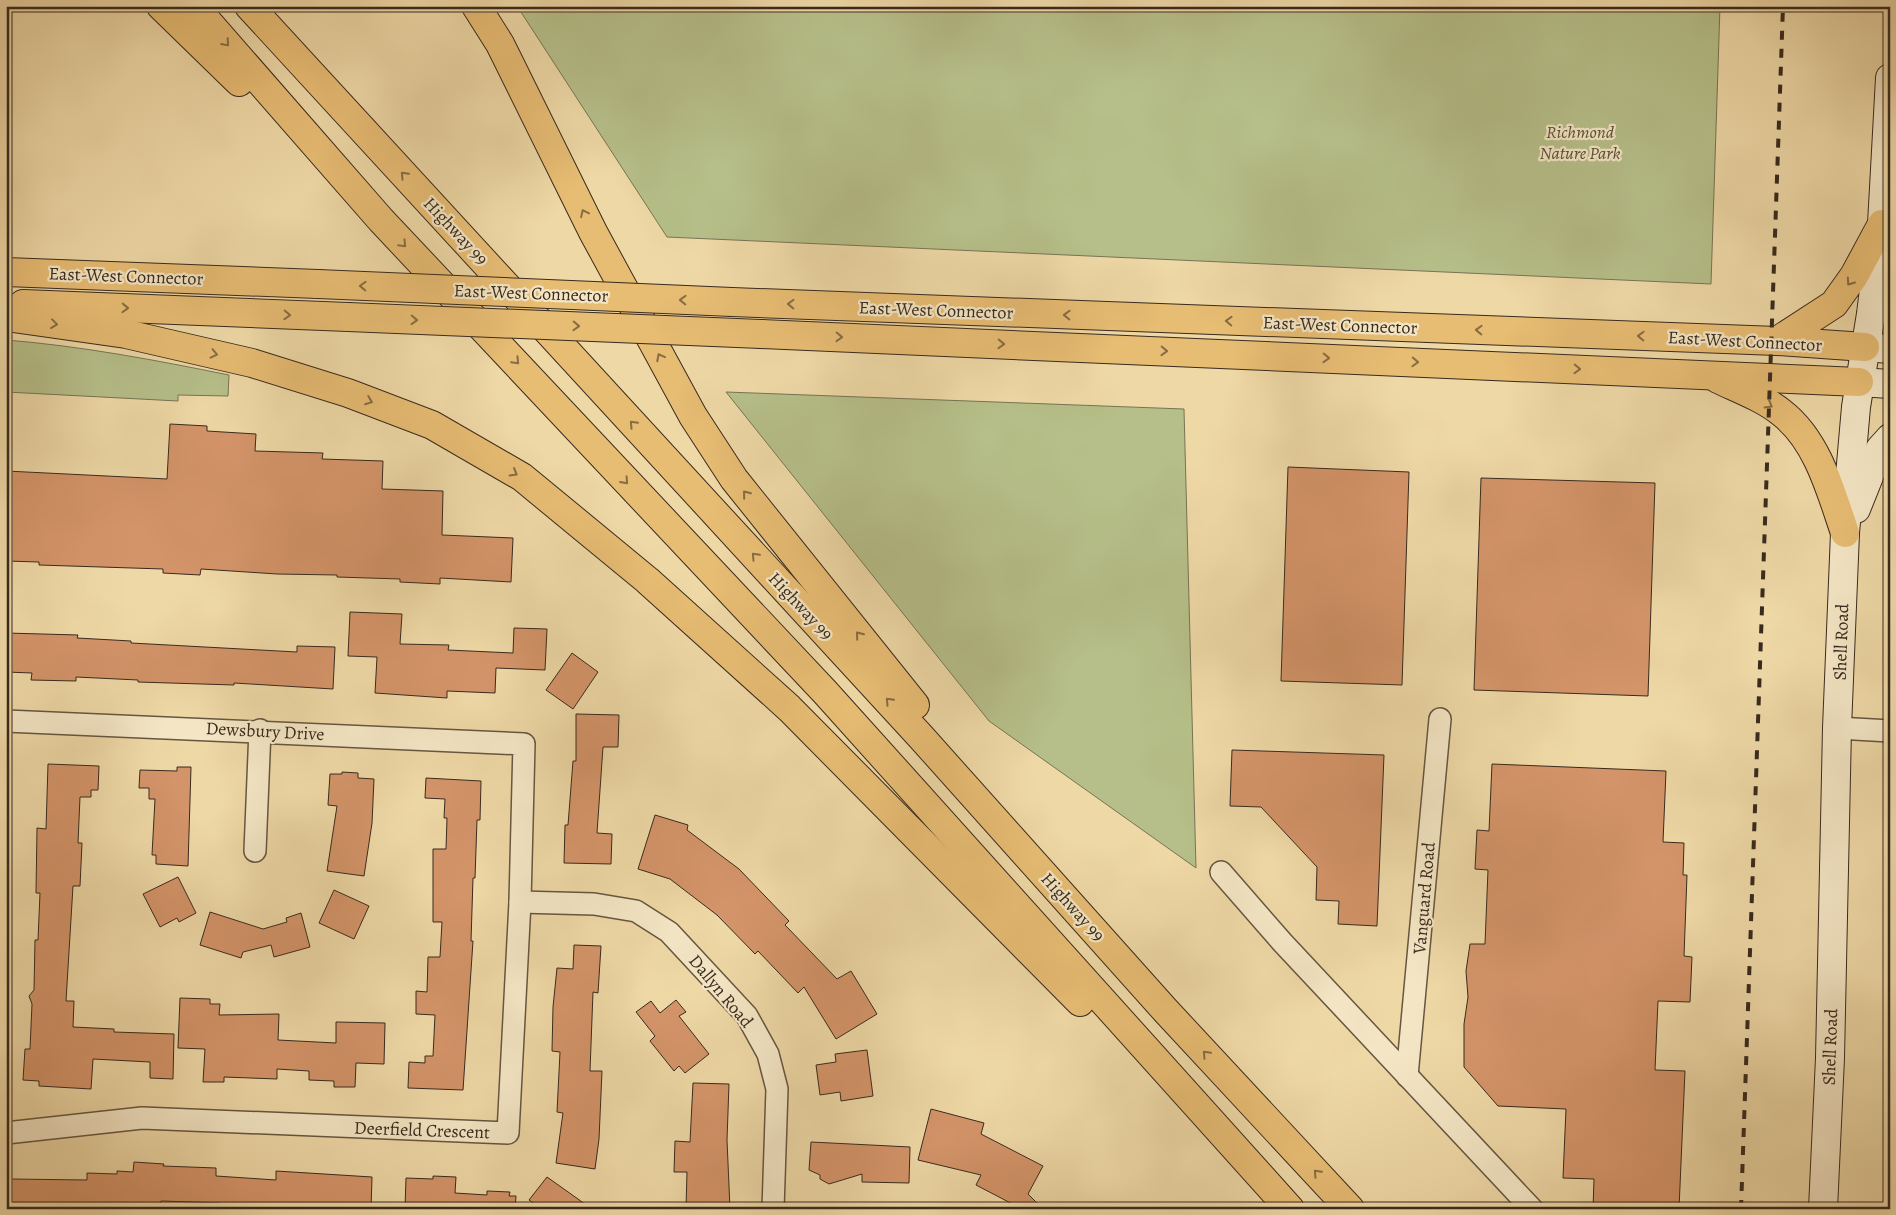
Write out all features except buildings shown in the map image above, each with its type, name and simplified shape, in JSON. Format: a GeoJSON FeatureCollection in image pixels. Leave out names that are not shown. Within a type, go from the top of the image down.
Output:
{"type":"FeatureCollection","features":[{"type":"Feature","properties":{"kind":"highway"},"geometry":{"type":"LineString","coordinates":[[161,6],[381,220]]}},
{"type":"Feature","properties":{"kind":"highway"},"geometry":{"type":"LineString","coordinates":[[194,6],[381,220],[825,692],[1290,1209]]}},
{"type":"Feature","properties":{"kind":"highway","name":"Highway 99"},"geometry":{"type":"LineString","coordinates":[[249,6],[921,737],[1166,1011],[1350,1209]]}},
{"type":"Feature","properties":{"kind":"highway"},"geometry":{"type":"LineString","coordinates":[[476,6],[500,44],[593,232],[668,371],[734,479],[902,689],[1166,1011]]}},
{"type":"Feature","properties":{"kind":"highway"},"geometry":{"type":"LineString","coordinates":[[1777,340],[1834,304],[1886,232]]}},
{"type":"Feature","properties":{"kind":"highway"},"geometry":{"type":"LineString","coordinates":[[6,255],[114,260],[254,281]]}},
{"type":"Feature","properties":{"kind":"highway","name":"East-West Connector"},"geometry":{"type":"LineString","coordinates":[[6,272],[732,302],[1777,340],[1877,348]]}},
{"type":"Feature","properties":{"kind":"highway","name":"East-West Connector"},"geometry":{"type":"LineString","coordinates":[[6,303],[1859,382]]}},
{"type":"Feature","properties":{"kind":"highway"},"geometry":{"type":"LineString","coordinates":[[6,317],[126,334],[252,363],[348,392],[432,426],[522,477],[647,580],[789,708],[1284,1209]]}},
{"type":"Feature","properties":{"kind":"highway"},"geometry":{"type":"LineString","coordinates":[[1710,375],[1776,408],[1804,436],[1823,470],[1846,533]]}},
{"type":"Feature","properties":{"kind":"main road","name":"Shell Road"},"geometry":{"type":"LineString","coordinates":[[1824,1209],[1830,1058],[1837,728],[1846,533],[1859,382],[1877,348],[1886,232],[1890,78]]}},
{"type":"Feature","properties":{"kind":"main road"},"geometry":{"type":"LineString","coordinates":[[1859,382],[1890,384]]}},
{"type":"Feature","properties":{"kind":"main road"},"geometry":{"type":"LineString","coordinates":[[1846,533],[1880,449],[1890,438]]}},
{"type":"Feature","properties":{"kind":"street","name":"Vanguard Road"},"geometry":{"type":"LineString","coordinates":[[1407,1076],[1440,719]]}},
{"type":"Feature","properties":{"kind":"street","name":"Dewsbury Drive"},"geometry":{"type":"LineString","coordinates":[[6,720],[260,730],[524,744]]}},
{"type":"Feature","properties":{"kind":"street"},"geometry":{"type":"LineString","coordinates":[[1837,728],[1890,731]]}},
{"type":"Feature","properties":{"kind":"street"},"geometry":{"type":"LineString","coordinates":[[255,851],[260,730]]}},
{"type":"Feature","properties":{"kind":"street","name":"Deerfield Crescent"},"geometry":{"type":"LineString","coordinates":[[6,1133],[142,1118],[508,1133],[520,902],[524,744]]}},
{"type":"Feature","properties":{"kind":"street"},"geometry":{"type":"LineString","coordinates":[[1221,872],[1282,942],[1532,1209]]}},
{"type":"Feature","properties":{"kind":"street","name":"Dallyn Road"},"geometry":{"type":"LineString","coordinates":[[520,902],[594,904],[636,911],[670,932],[747,1016],[768,1054],[777,1088],[774,1209]]}},
{"type":"Feature","properties":{"kind":"green space","name":"Richmond Nature Park"},"geometry":{"type":"Polygon","coordinates":[[[517,6],[1720,6],[1711,284],[667,237],[517,6]]]}},
{"type":"Feature","properties":{"kind":"green space"},"geometry":{"type":"Polygon","coordinates":[[[6,340],[118,354],[229,375],[228,396],[178,395],[178,401],[6,392],[6,340]]]}},
{"type":"Feature","properties":{"kind":"green space"},"geometry":{"type":"Polygon","coordinates":[[[726,392],[1184,409],[1196,868],[989,721],[726,392]]]}},
{"type":"Feature","properties":{"kind":"railway"},"geometry":{"type":"LineString","coordinates":[[1741,1209],[1783,6]]}}]}
